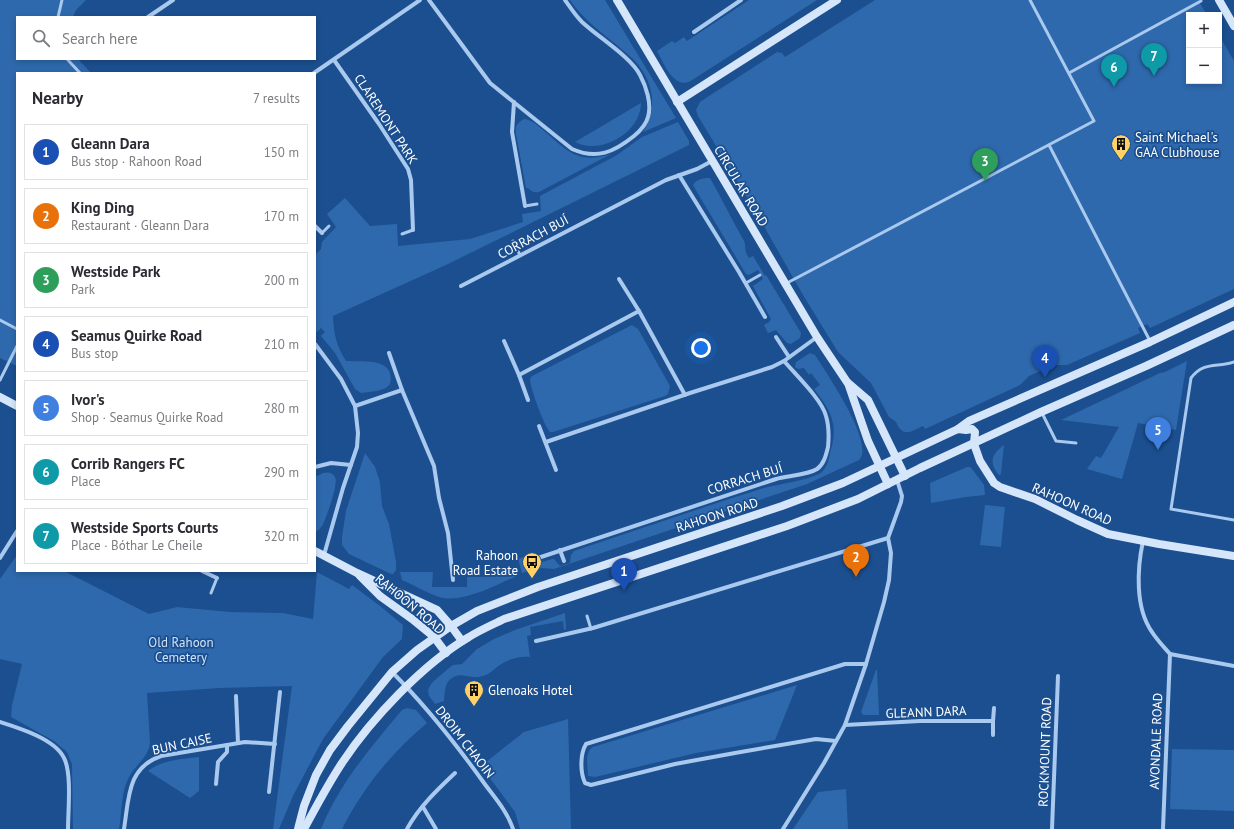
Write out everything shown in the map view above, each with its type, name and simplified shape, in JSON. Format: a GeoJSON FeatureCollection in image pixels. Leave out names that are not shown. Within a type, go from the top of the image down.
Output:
{"type":"FeatureCollection","features":[{"type":"Feature","properties":{"kind":"main road","name":"CIRCULAR ROAD"},"geometry":{"type":"LineString","coordinates":[[617,0],[785,284],[817,337],[847,382],[868,441],[888,484]]}},
{"type":"Feature","properties":{"kind":"main road"},"geometry":{"type":"LineString","coordinates":[[677,102],[837,0]]}},
{"type":"Feature","properties":{"kind":"main road"},"geometry":{"type":"LineString","coordinates":[[1219,0],[1234,26]]}},
{"type":"Feature","properties":{"kind":"main road"},"geometry":{"type":"LineString","coordinates":[[958,429],[969,421],[1150,342],[1234,302]]}},
{"type":"Feature","properties":{"kind":"main road"},"geometry":{"type":"LineString","coordinates":[[304,829],[342,763],[363,734],[407,687],[446,653],[462,641],[478,632],[504,619],[786,526],[858,499],[1041,412],[1146,366],[1234,325]]}},
{"type":"Feature","properties":{"kind":"main road","name":"CIRCULAR ROAD"},"geometry":{"type":"LineString","coordinates":[[847,382],[868,400],[904,476]]}},
{"type":"Feature","properties":{"kind":"main road"},"geometry":{"type":"LineString","coordinates":[[0,397],[16,405]]}},
{"type":"Feature","properties":{"kind":"main road","name":"RAHOON ROAD"},"geometry":{"type":"LineString","coordinates":[[451,626],[477,611],[531,590],[782,506],[843,484],[958,429],[972,429],[975,432],[974,444],[980,461],[994,482],[1000,487],[1035,500],[1108,534],[1234,556]]}},
{"type":"Feature","properties":{"kind":"main road","name":"RAHOON ROAD"},"geometry":{"type":"LineString","coordinates":[[316,551],[357,573],[437,610],[462,641]]}},
{"type":"Feature","properties":{"kind":"main road","name":"RAHOON ROAD"},"geometry":{"type":"LineString","coordinates":[[357,573],[380,596],[412,619],[434,638],[446,653]]}},
{"type":"Feature","properties":{"kind":"main road"},"geometry":{"type":"LineString","coordinates":[[298,829],[304,806],[316,775],[330,750],[348,726],[392,672],[451,626]]}},
{"type":"Feature","properties":{"kind":"street"},"geometry":{"type":"LineString","coordinates":[[149,16],[173,0]]}},
{"type":"Feature","properties":{"kind":"street"},"geometry":{"type":"LineString","coordinates":[[316,72],[420,0]]}},
{"type":"Feature","properties":{"kind":"street"},"geometry":{"type":"LineString","coordinates":[[429,0],[488,81],[567,146],[588,154],[606,153],[619,147],[641,130],[648,118],[648,98],[642,79],[637,70],[629,61],[582,22],[565,0]]}},
{"type":"Feature","properties":{"kind":"street"},"geometry":{"type":"LineString","coordinates":[[694,32],[741,0]]}},
{"type":"Feature","properties":{"kind":"street","name":"CLAREMONT PARK"},"geometry":{"type":"LineString","coordinates":[[334,60],[379,124],[408,169],[411,180],[413,230]]}},
{"type":"Feature","properties":{"kind":"street"},"geometry":{"type":"LineString","coordinates":[[514,102],[512,132],[525,206]]}},
{"type":"Feature","properties":{"kind":"street","name":"CORRACH BUÍ"},"geometry":{"type":"LineString","coordinates":[[461,286],[666,180],[697,169],[712,161]]}},
{"type":"Feature","properties":{"kind":"street"},"geometry":{"type":"LineString","coordinates":[[679,175],[765,317]]}},
{"type":"Feature","properties":{"kind":"street"},"geometry":{"type":"LineString","coordinates":[[316,227],[322,233]]}},
{"type":"Feature","properties":{"kind":"street"},"geometry":{"type":"LineString","coordinates":[[619,279],[685,395]]}},
{"type":"Feature","properties":{"kind":"street"},"geometry":{"type":"LineString","coordinates":[[519,374],[638,311]]}},
{"type":"Feature","properties":{"kind":"street"},"geometry":{"type":"LineString","coordinates":[[776,337],[789,357]]}},
{"type":"Feature","properties":{"kind":"street"},"geometry":{"type":"LineString","coordinates":[[546,442],[772,367],[784,361],[817,337]]}},
{"type":"Feature","properties":{"kind":"street"},"geometry":{"type":"LineString","coordinates":[[504,341],[519,374],[528,400]]}},
{"type":"Feature","properties":{"kind":"street"},"geometry":{"type":"LineString","coordinates":[[316,345],[341,379],[355,406],[358,433],[357,447],[343,488],[324,555]]}},
{"type":"Feature","properties":{"kind":"street"},"geometry":{"type":"LineString","coordinates":[[390,353],[402,390],[434,466],[448,538],[453,580]]}},
{"type":"Feature","properties":{"kind":"street","name":"CORRACH BUÍ"},"geometry":{"type":"LineString","coordinates":[[538,558],[776,479],[810,472],[817,468],[825,458],[827,449],[828,429],[826,416],[821,405],[784,361]]}},
{"type":"Feature","properties":{"kind":"street"},"geometry":{"type":"LineString","coordinates":[[355,406],[402,390]]}},
{"type":"Feature","properties":{"kind":"street"},"geometry":{"type":"LineString","coordinates":[[539,426],[556,470]]}},
{"type":"Feature","properties":{"kind":"street"},"geometry":{"type":"LineString","coordinates":[[316,467],[327,463],[351,465]]}},
{"type":"Feature","properties":{"kind":"street"},"geometry":{"type":"LineString","coordinates":[[783,829],[846,725],[866,664],[883,608],[889,580],[891,554],[888,538],[902,496],[897,480]]}},
{"type":"Feature","properties":{"kind":"street"},"geometry":{"type":"LineString","coordinates":[[0,558],[16,533]]}},
{"type":"Feature","properties":{"kind":"street"},"geometry":{"type":"LineString","coordinates":[[536,641],[590,629],[888,538]]}},
{"type":"Feature","properties":{"kind":"street"},"geometry":{"type":"LineString","coordinates":[[1143,541],[1139,587],[1141,609],[1151,632],[1170,654],[1234,666]]}},
{"type":"Feature","properties":{"kind":"street"},"geometry":{"type":"LineString","coordinates":[[560,550],[564,561]]}},
{"type":"Feature","properties":{"kind":"street"},"geometry":{"type":"LineString","coordinates":[[204,572],[217,578]]}},
{"type":"Feature","properties":{"kind":"street","name":"AVONDALE ROAD"},"geometry":{"type":"LineString","coordinates":[[1162,829],[1170,654]]}},
{"type":"Feature","properties":{"kind":"street"},"geometry":{"type":"LineString","coordinates":[[836,741],[816,739],[735,753],[675,764],[591,785],[585,783],[582,774],[583,749],[586,744],[845,664],[866,664]]}},
{"type":"Feature","properties":{"kind":"street","name":"DROIM CHAOIN"},"geometry":{"type":"LineString","coordinates":[[392,672],[418,698],[465,756],[506,811],[513,829]]}},
{"type":"Feature","properties":{"kind":"street","name":"ROCKMOUNT ROAD"},"geometry":{"type":"LineString","coordinates":[[1052,829],[1058,676]]}},
{"type":"Feature","properties":{"kind":"street"},"geometry":{"type":"LineString","coordinates":[[269,792],[280,692]]}},
{"type":"Feature","properties":{"kind":"street"},"geometry":{"type":"LineString","coordinates":[[236,696],[238,743]]}},
{"type":"Feature","properties":{"kind":"street"},"geometry":{"type":"LineString","coordinates":[[993,735],[994,708]]}},
{"type":"Feature","properties":{"kind":"street","name":"GLEANN DARA"},"geometry":{"type":"LineString","coordinates":[[846,725],[920,721],[993,721]]}},
{"type":"Feature","properties":{"kind":"street"},"geometry":{"type":"LineString","coordinates":[[0,722],[25,731],[51,744],[64,758],[68,773],[68,829]]}},
{"type":"Feature","properties":{"kind":"street","name":"BUN CAISE"},"geometry":{"type":"LineString","coordinates":[[124,829],[132,782],[136,774],[152,759],[161,756],[238,743],[254,742],[275,744]]}},
{"type":"Feature","properties":{"kind":"street"},"geometry":{"type":"LineString","coordinates":[[216,784],[218,762],[227,752],[225,745]]}},
{"type":"Feature","properties":{"kind":"street"},"geometry":{"type":"LineString","coordinates":[[407,829],[432,794],[455,773]]}},
{"type":"Feature","properties":{"kind":"street"},"geometry":{"type":"LineString","coordinates":[[423,806],[436,829]]}},
{"type":"Feature","properties":{"kind":"lane"},"geometry":{"type":"LineString","coordinates":[[58,16],[62,0]]}},
{"type":"Feature","properties":{"kind":"lane"},"geometry":{"type":"LineString","coordinates":[[785,284],[1094,121],[1030,0]]}},
{"type":"Feature","properties":{"kind":"lane"},"geometry":{"type":"LineString","coordinates":[[1069,73],[1201,1]]}},
{"type":"Feature","properties":{"kind":"lane"},"geometry":{"type":"LineString","coordinates":[[68,60],[79,72]]}},
{"type":"Feature","properties":{"kind":"lane"},"geometry":{"type":"LineString","coordinates":[[1049,145],[1150,342]]}},
{"type":"Feature","properties":{"kind":"lane"},"geometry":{"type":"LineString","coordinates":[[525,206],[537,204]]}},
{"type":"Feature","properties":{"kind":"lane"},"geometry":{"type":"LineString","coordinates":[[322,233],[329,226]]}},
{"type":"Feature","properties":{"kind":"lane","name":"CLAREMONT PARK"},"geometry":{"type":"LineString","coordinates":[[402,234],[413,230]]}},
{"type":"Feature","properties":{"kind":"lane"},"geometry":{"type":"LineString","coordinates":[[513,241],[520,255]]}},
{"type":"Feature","properties":{"kind":"lane"},"geometry":{"type":"LineString","coordinates":[[746,284],[760,275]]}},
{"type":"Feature","properties":{"kind":"lane"},"geometry":{"type":"LineString","coordinates":[[0,320],[16,328]]}},
{"type":"Feature","properties":{"kind":"lane"},"geometry":{"type":"LineString","coordinates":[[0,380],[16,348]]}},
{"type":"Feature","properties":{"kind":"lane"},"geometry":{"type":"LineString","coordinates":[[1234,362],[1207,366],[1197,371],[1192,378],[1171,509],[1234,520]]}},
{"type":"Feature","properties":{"kind":"lane"},"geometry":{"type":"LineString","coordinates":[[1041,412],[1056,441],[1076,443]]}},
{"type":"Feature","properties":{"kind":"lane"},"geometry":{"type":"LineString","coordinates":[[211,593],[217,578]]}},
{"type":"Feature","properties":{"kind":"lane"},"geometry":{"type":"LineString","coordinates":[[587,616],[590,629]]}},
{"type":"Feature","properties":{"kind":"green space"},"geometry":{"type":"Polygon","coordinates":[[[0,0],[86,0],[76,10],[73,16],[16,16],[16,60],[79,60],[90,72],[16,72],[16,366],[0,358],[0,0]]]}},
{"type":"Feature","properties":{"kind":"green space"},"geometry":{"type":"Polygon","coordinates":[[[570,0],[605,0],[676,118],[643,132],[648,123],[652,104],[652,94],[645,75],[633,59],[591,24],[576,9],[570,0]]]}},
{"type":"Feature","properties":{"kind":"green space"},"geometry":{"type":"Polygon","coordinates":[[[749,0],[817,0],[689,82],[683,83],[673,78],[657,51],[672,41],[675,43],[684,37],[687,41],[749,0]]]}},
{"type":"Feature","properties":{"kind":"green space"},"geometry":{"type":"Polygon","coordinates":[[[875,0],[1198,0],[1205,12],[1186,12],[1186,84],[1222,84],[1222,40],[1234,61],[1234,289],[1150,328],[1147,324],[1138,328],[1140,333],[1067,365],[1054,365],[1029,376],[1020,385],[925,429],[923,426],[910,432],[904,432],[899,428],[896,422],[889,417],[871,383],[838,352],[803,295],[757,214],[698,116],[696,110],[700,102],[777,52],[782,53],[785,57],[875,0]]]}},
{"type":"Feature","properties":{"kind":"green space"},"geometry":{"type":"Polygon","coordinates":[[[641,103],[639,114],[634,123],[627,132],[618,139],[596,146],[585,146],[575,142],[641,103]]]}},
{"type":"Feature","properties":{"kind":"green space"},"geometry":{"type":"Polygon","coordinates":[[[524,119],[530,120],[573,154],[590,158],[611,154],[539,192],[533,192],[526,188],[516,134],[517,125],[524,119]]]}},
{"type":"Feature","properties":{"kind":"green space"},"geometry":{"type":"Polygon","coordinates":[[[678,122],[689,141],[689,145],[446,265],[333,316],[336,340],[346,361],[377,363],[388,369],[391,375],[390,384],[386,388],[361,393],[355,389],[335,353],[321,336],[325,332],[321,328],[317,332],[316,330],[316,254],[321,249],[322,242],[336,227],[327,214],[345,198],[370,226],[397,224],[398,246],[470,239],[523,222],[522,214],[541,211],[540,196],[617,155],[642,137],[678,122]]]}},
{"type":"Feature","properties":{"kind":"green space"},"geometry":{"type":"Polygon","coordinates":[[[710,178],[744,241],[747,255],[749,258],[753,256],[801,333],[800,338],[791,344],[787,343],[776,330],[768,333],[764,325],[771,319],[753,286],[763,279],[758,270],[749,275],[746,274],[693,185],[700,179],[710,178]]]}},
{"type":"Feature","properties":{"kind":"green space"},"geometry":{"type":"Polygon","coordinates":[[[632,325],[638,329],[670,386],[668,394],[550,432],[544,422],[535,398],[530,379],[532,376],[632,325]]]}},
{"type":"Feature","properties":{"kind":"green space"},"geometry":{"type":"Polygon","coordinates":[[[810,353],[815,355],[838,391],[855,424],[861,439],[862,452],[859,460],[807,484],[554,569],[542,568],[522,573],[518,559],[526,556],[530,566],[554,559],[560,566],[570,563],[571,555],[574,551],[764,488],[794,482],[822,472],[828,463],[833,443],[834,434],[832,418],[825,404],[814,389],[820,385],[811,373],[809,375],[804,368],[798,369],[795,367],[796,362],[810,353]]]}},
{"type":"Feature","properties":{"kind":"green space"},"geometry":{"type":"Polygon","coordinates":[[[1187,361],[1176,430],[1138,423],[1122,479],[1087,469],[1096,456],[1101,458],[1119,427],[1061,420],[1187,361]]]}},
{"type":"Feature","properties":{"kind":"green space"},"geometry":{"type":"Polygon","coordinates":[[[1004,445],[1000,476],[994,468],[993,460],[996,452],[1004,445]]]}},
{"type":"Feature","properties":{"kind":"green space"},"geometry":{"type":"Polygon","coordinates":[[[365,453],[375,467],[380,482],[382,506],[389,524],[396,562],[396,570],[393,574],[349,554],[342,545],[346,511],[365,453]]]}},
{"type":"Feature","properties":{"kind":"green space"},"geometry":{"type":"Polygon","coordinates":[[[967,467],[972,469],[984,485],[985,495],[931,503],[930,483],[967,467]]]}},
{"type":"Feature","properties":{"kind":"green space"},"geometry":{"type":"Polygon","coordinates":[[[327,472],[334,475],[336,481],[332,501],[324,522],[320,529],[316,532],[316,476],[327,472]]]}},
{"type":"Feature","properties":{"kind":"green space"},"geometry":{"type":"Polygon","coordinates":[[[985,505],[1005,507],[1001,547],[980,545],[985,505]]]}},
{"type":"Feature","properties":{"kind":"green space","name":"Old Rahoon Cemetery"},"geometry":{"type":"Polygon","coordinates":[[[16,556],[16,572],[66,572],[149,614],[177,607],[230,612],[283,613],[313,619],[317,572],[349,589],[352,585],[380,606],[403,625],[402,639],[383,657],[323,739],[293,796],[279,829],[273,829],[292,686],[220,688],[147,693],[149,748],[126,783],[119,829],[73,829],[72,764],[67,752],[54,741],[11,717],[12,705],[22,664],[0,659],[0,579],[16,556]]]}},
{"type":"Feature","properties":{"kind":"green space"},"geometry":{"type":"Polygon","coordinates":[[[400,572],[433,572],[432,587],[467,587],[467,577],[517,576],[468,596],[448,598],[439,597],[402,580],[400,572]]]}},
{"type":"Feature","properties":{"kind":"green space"},"geometry":{"type":"Polygon","coordinates":[[[565,613],[566,629],[564,630],[563,621],[530,627],[531,635],[527,636],[530,657],[522,657],[503,663],[488,674],[480,677],[455,676],[449,680],[446,685],[444,701],[435,704],[429,696],[428,690],[435,680],[453,665],[462,664],[477,649],[494,639],[515,630],[565,613]]]}},
{"type":"Feature","properties":{"kind":"green space"},"geometry":{"type":"Polygon","coordinates":[[[876,670],[879,715],[863,715],[861,712],[876,670]]]}},
{"type":"Feature","properties":{"kind":"green space"},"geometry":{"type":"Polygon","coordinates":[[[797,685],[775,740],[696,753],[595,777],[588,776],[587,756],[590,749],[593,747],[797,685]]]}},
{"type":"Feature","properties":{"kind":"green space"},"geometry":{"type":"Polygon","coordinates":[[[407,708],[416,710],[427,723],[401,746],[379,772],[359,799],[342,829],[321,829],[328,812],[346,781],[402,710],[407,708]]]}},
{"type":"Feature","properties":{"kind":"green space"},"geometry":{"type":"Polygon","coordinates":[[[568,719],[571,829],[520,829],[515,812],[481,766],[524,732],[568,719]]]}},
{"type":"Feature","properties":{"kind":"green space"},"geometry":{"type":"Polygon","coordinates":[[[1172,749],[1234,750],[1234,811],[1170,809],[1172,749]]]}},
{"type":"Feature","properties":{"kind":"green space"},"geometry":{"type":"Polygon","coordinates":[[[199,757],[199,791],[190,798],[148,771],[159,764],[166,762],[199,757]]]}},
{"type":"Feature","properties":{"kind":"green space"},"geometry":{"type":"Polygon","coordinates":[[[846,789],[848,829],[793,829],[818,792],[846,789]]]}},
{"type":"Feature","properties":{"kind":"place","name":"Westside Sports Courts"},"geometry":{"type":"Point","coordinates":[1154,76]}},
{"type":"Feature","properties":{"kind":"place","name":"Corrib Rangers FC"},"geometry":{"type":"Point","coordinates":[1114,87]}},
{"type":"Feature","properties":{"kind":"place","name":"Saint Michael's GAA Clubhouse"},"geometry":{"type":"Point","coordinates":[1121,161]}},
{"type":"Feature","properties":{"kind":"place","name":"Westside Park"},"geometry":{"type":"Point","coordinates":[985,181]}},
{"type":"Feature","properties":{"kind":"place","name":"Seamus Quirke Road"},"geometry":{"type":"Point","coordinates":[1045,378]}},
{"type":"Feature","properties":{"kind":"place","name":"Ivor's"},"geometry":{"type":"Point","coordinates":[1158,450]}},
{"type":"Feature","properties":{"kind":"place","name":"King Ding"},"geometry":{"type":"Point","coordinates":[856,577]}},
{"type":"Feature","properties":{"kind":"place","name":"Rahoon Road Estate"},"geometry":{"type":"Point","coordinates":[532,579]}},
{"type":"Feature","properties":{"kind":"place","name":"Gleann Dara"},"geometry":{"type":"Point","coordinates":[624,591]}},
{"type":"Feature","properties":{"kind":"place","name":"Glenoaks Hotel"},"geometry":{"type":"Point","coordinates":[474,707]}}]}
